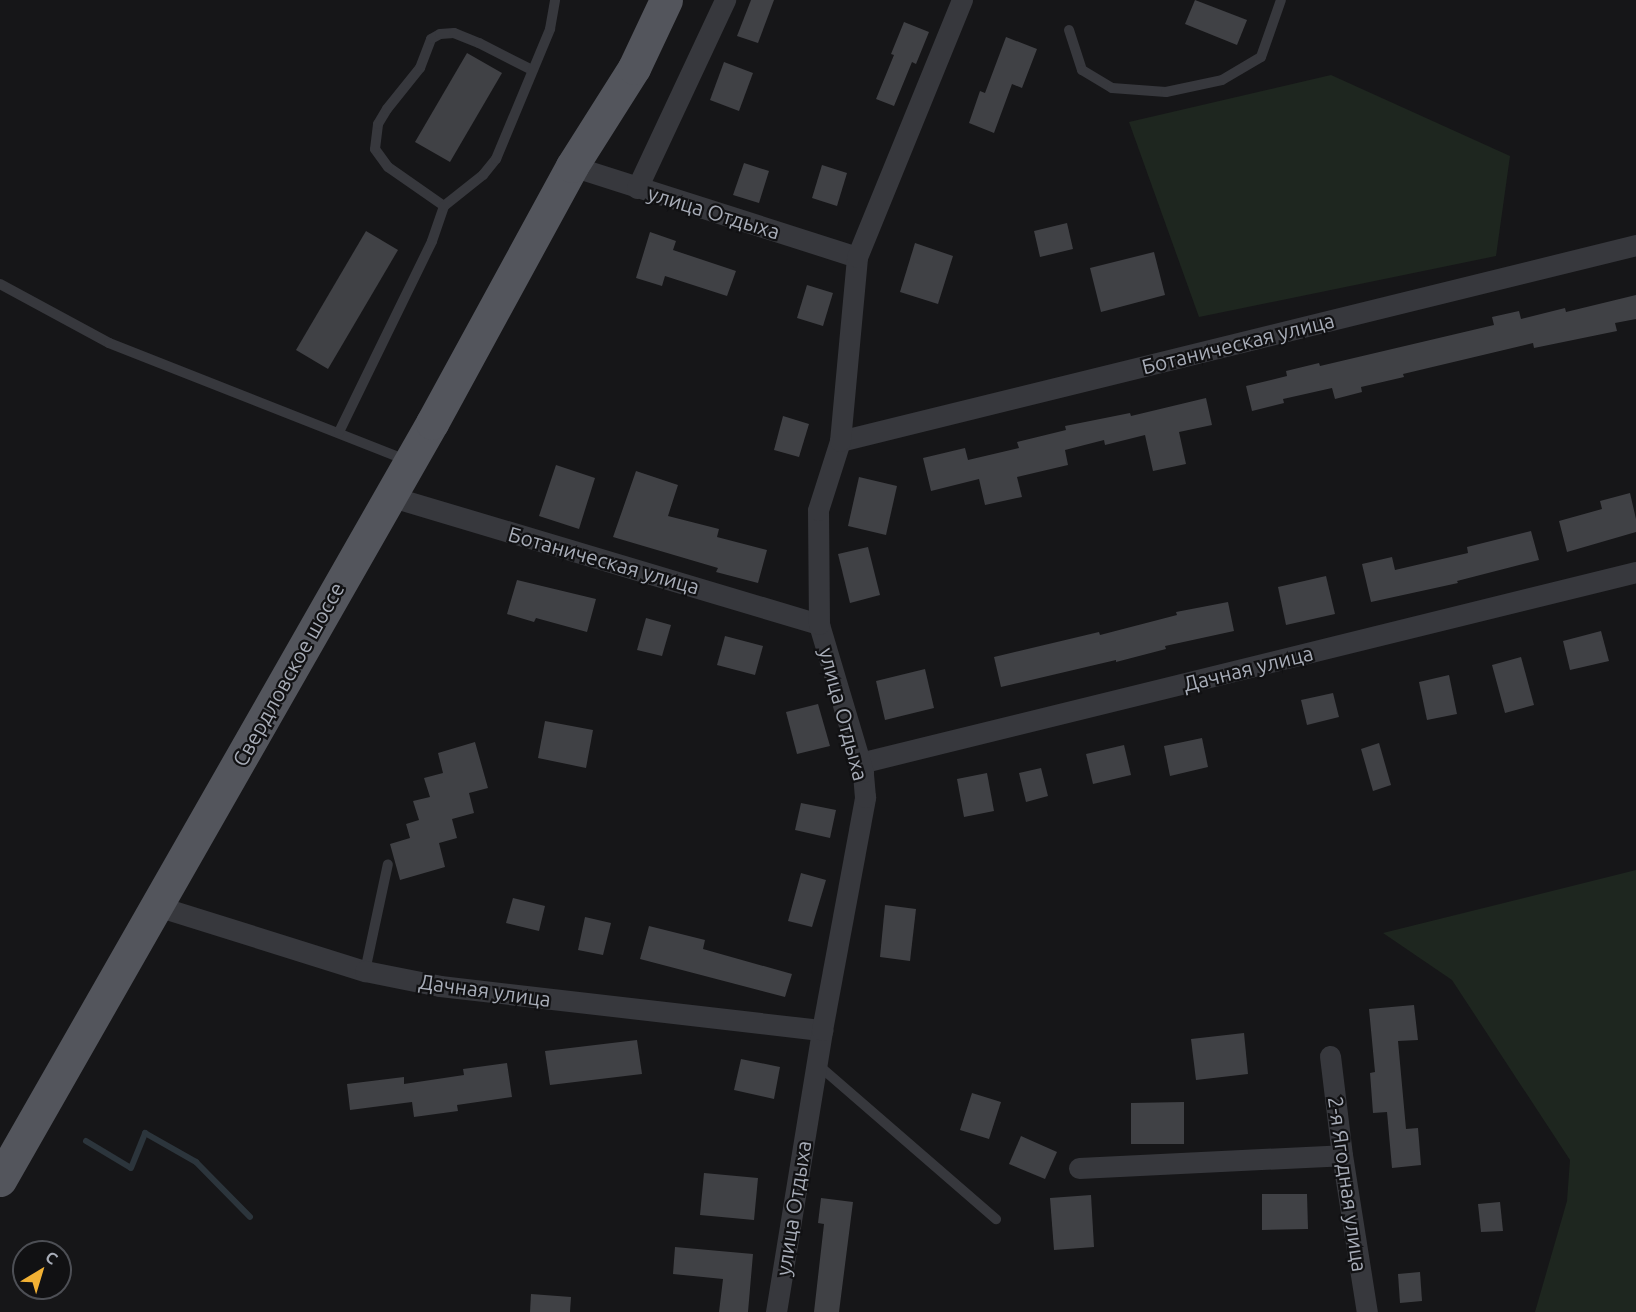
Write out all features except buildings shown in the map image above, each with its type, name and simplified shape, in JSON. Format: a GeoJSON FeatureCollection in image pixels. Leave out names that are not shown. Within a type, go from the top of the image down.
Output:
{"type":"FeatureCollection","features":[{"type":"Feature","properties":{"kind":"main road","name":"Свердловское шоссе"},"geometry":{"type":"LineString","coordinates":[[572,166],[645,0]]}},
{"type":"Feature","properties":{"kind":"main road","name":"Свердловское шоссе"},"geometry":{"type":"LineString","coordinates":[[0,1180],[409,462],[572,166],[634,68],[666,0]]}},
{"type":"Feature","properties":{"kind":"street"},"geometry":{"type":"LineString","coordinates":[[637,188],[725,0]]}},
{"type":"Feature","properties":{"kind":"street","name":"улица Отдыха"},"geometry":{"type":"LineString","coordinates":[[776,1312],[822,1030],[866,797],[860,763],[819,624],[818,510],[840,441],[857,257],[962,0]]}},
{"type":"Feature","properties":{"kind":"street","name":"улица Отдыха"},"geometry":{"type":"LineString","coordinates":[[572,166],[857,257]]}},
{"type":"Feature","properties":{"kind":"street","name":"Ботаническая улица"},"geometry":{"type":"LineString","coordinates":[[840,441],[1636,245]]}},
{"type":"Feature","properties":{"kind":"street","name":"Ботаническая улица"},"geometry":{"type":"LineString","coordinates":[[389,496],[819,624]]}},
{"type":"Feature","properties":{"kind":"street","name":"Дачная улица"},"geometry":{"type":"LineString","coordinates":[[860,763],[1636,572]]}},
{"type":"Feature","properties":{"kind":"street","name":"Дачная улица"},"geometry":{"type":"LineString","coordinates":[[157,906],[365,971],[440,986],[822,1030]]}},
{"type":"Feature","properties":{"kind":"street","name":"2-я Ягодная улица"},"geometry":{"type":"LineString","coordinates":[[1330,1056],[1342,1155],[1367,1312]]}},
{"type":"Feature","properties":{"kind":"street"},"geometry":{"type":"LineString","coordinates":[[1079,1168],[1342,1155]]}},
{"type":"Feature","properties":{"kind":"lane"},"geometry":{"type":"LineString","coordinates":[[339,432],[428,252],[444,206],[483,175],[496,159],[550,29],[555,0]]}},
{"type":"Feature","properties":{"kind":"lane"},"geometry":{"type":"LineString","coordinates":[[1069,30],[1082,70],[1112,88],[1166,92],[1222,80],[1261,57],[1281,0]]}},
{"type":"Feature","properties":{"kind":"lane"},"geometry":{"type":"LineString","coordinates":[[444,206],[388,167],[375,149],[378,124],[387,108],[420,68],[431,39],[440,33],[454,33],[532,70]]}},
{"type":"Feature","properties":{"kind":"lane"},"geometry":{"type":"LineString","coordinates":[[0,284],[109,343],[339,432],[409,462]]}},
{"type":"Feature","properties":{"kind":"lane"},"geometry":{"type":"LineString","coordinates":[[365,971],[388,864]]}},
{"type":"Feature","properties":{"kind":"lane"},"geometry":{"type":"LineString","coordinates":[[817,1064],[996,1219]]}},
{"type":"Feature","properties":{"kind":"shaded area"},"geometry":{"type":"Polygon","coordinates":[[[1331,75],[1510,156],[1496,256],[1199,317],[1129,122],[1331,75]]]}},
{"type":"Feature","properties":{"kind":"shaded area"},"geometry":{"type":"Polygon","coordinates":[[[1636,870],[1636,1312],[1535,1312],[1567,1201],[1570,1160],[1452,980],[1383,933],[1636,870]]]}},
{"type":"Feature","properties":{"kind":"waterway"},"geometry":{"type":"LineString","coordinates":[[86,1141],[131,1168],[145,1133],[196,1162],[250,1217]]}}]}
